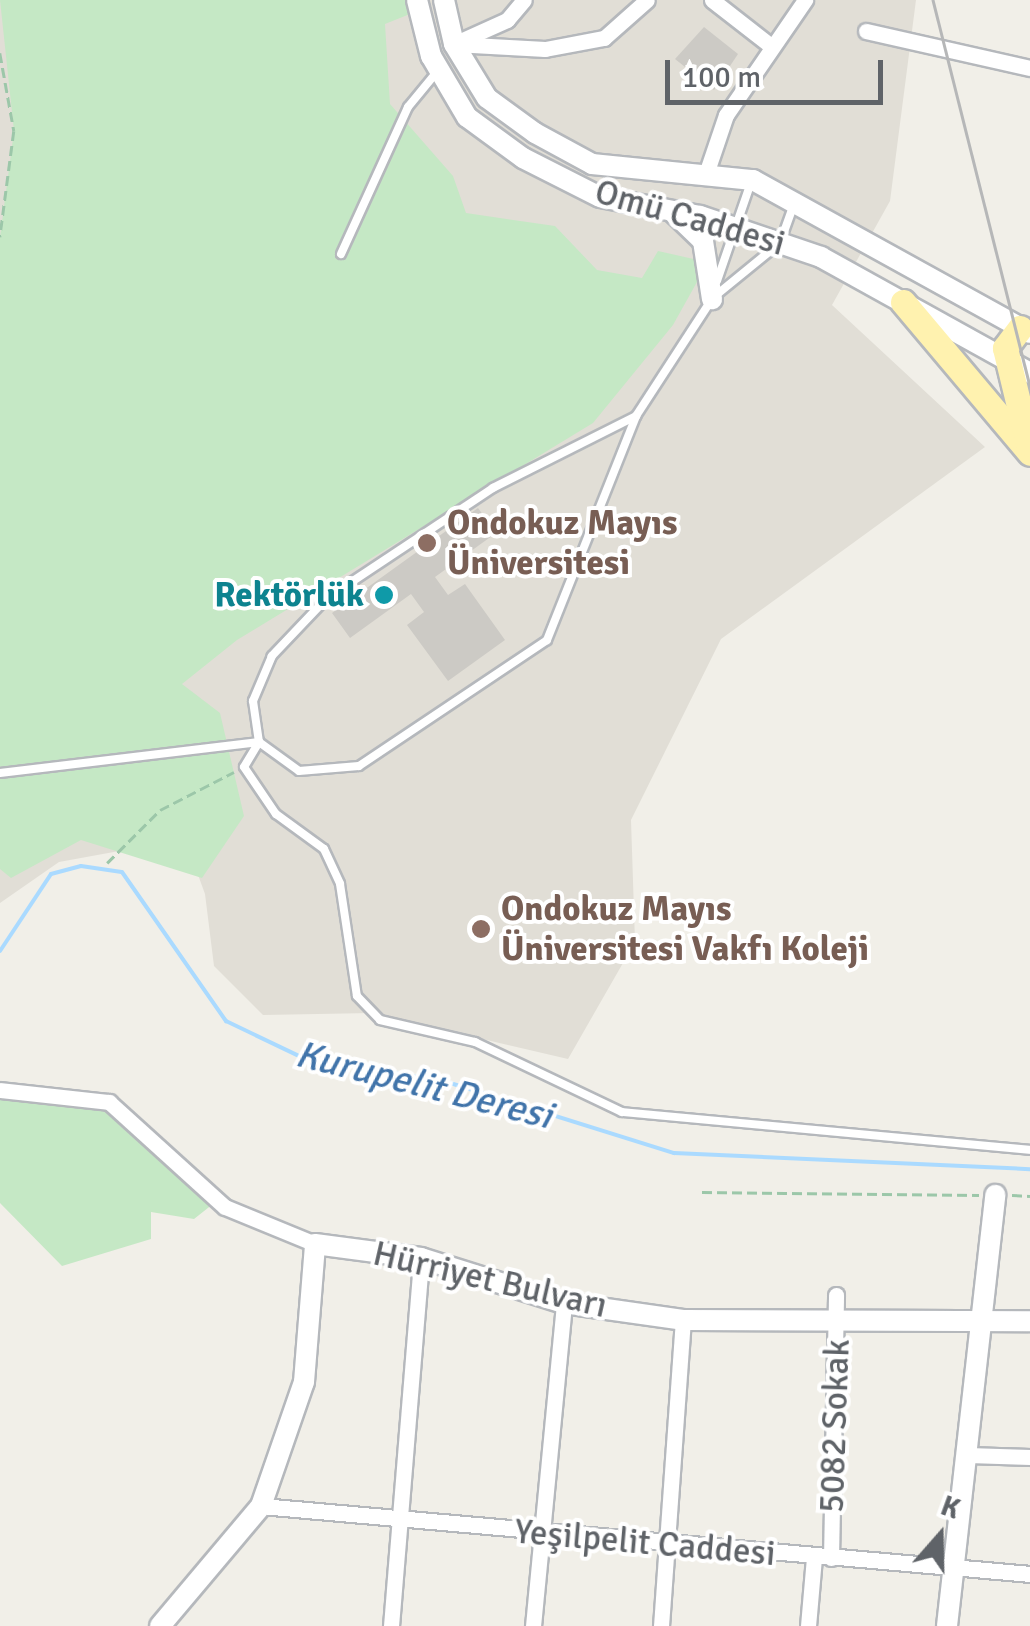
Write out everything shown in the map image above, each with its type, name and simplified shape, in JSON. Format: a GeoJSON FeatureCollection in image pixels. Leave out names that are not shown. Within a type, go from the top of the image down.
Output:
{"type":"FeatureCollection","features":[{"type":"Feature","properties":{"kind":"main road"},"geometry":{"type":"LineString","coordinates":[[903,302],[1030,452]]}},
{"type":"Feature","properties":{"kind":"main road"},"geometry":{"type":"LineString","coordinates":[[1025,330],[1008,336],[1006,362],[1030,452]]}},
{"type":"Feature","properties":{"kind":"street","name":"Omü Caddesi"},"geometry":{"type":"LineString","coordinates":[[417,0],[439,70],[467,118],[523,158],[600,197],[671,209],[780,243],[903,302],[1030,373]]}},
{"type":"Feature","properties":{"kind":"street","name":"Omü Caddesi"},"geometry":{"type":"LineString","coordinates":[[444,0],[454,44],[487,98],[592,164],[707,170],[752,180],[794,198],[1025,330]]}},
{"type":"Feature","properties":{"kind":"street"},"geometry":{"type":"LineString","coordinates":[[454,44],[507,20],[524,0]]}},
{"type":"Feature","properties":{"kind":"street"},"geometry":{"type":"LineString","coordinates":[[454,44],[546,49],[604,38],[647,0]]}},
{"type":"Feature","properties":{"kind":"street"},"geometry":{"type":"LineString","coordinates":[[712,0],[771,46]]}},
{"type":"Feature","properties":{"kind":"street"},"geometry":{"type":"LineString","coordinates":[[707,170],[726,115],[805,0]]}},
{"type":"Feature","properties":{"kind":"street"},"geometry":{"type":"LineString","coordinates":[[866,31],[1030,68]]}},
{"type":"Feature","properties":{"kind":"street"},"geometry":{"type":"LineString","coordinates":[[671,209],[703,242],[712,299]]}},
{"type":"Feature","properties":{"kind":"street"},"geometry":{"type":"LineString","coordinates":[[0,1090],[109,1102],[225,1207],[315,1244],[304,1382],[261,1506],[160,1626]]}},
{"type":"Feature","properties":{"kind":"street"},"geometry":{"type":"LineString","coordinates":[[947,1626],[984,1321],[995,1194]]}},
{"type":"Feature","properties":{"kind":"street","name":"Hürriyet Bulvarı"},"geometry":{"type":"LineString","coordinates":[[315,1244],[421,1258],[564,1302],[683,1320],[838,1324],[1030,1321]]}},
{"type":"Feature","properties":{"kind":"street"},"geometry":{"type":"LineString","coordinates":[[391,1626],[406,1521],[421,1258]]}},
{"type":"Feature","properties":{"kind":"street","name":"5082 Sokak"},"geometry":{"type":"LineString","coordinates":[[808,1626],[822,1557],[838,1324],[836,1294]]}},
{"type":"Feature","properties":{"kind":"street"},"geometry":{"type":"LineString","coordinates":[[533,1626],[564,1302]]}},
{"type":"Feature","properties":{"kind":"street"},"geometry":{"type":"LineString","coordinates":[[661,1626],[683,1320]]}},
{"type":"Feature","properties":{"kind":"street"},"geometry":{"type":"LineString","coordinates":[[968,1455],[1030,1457]]}},
{"type":"Feature","properties":{"kind":"street","name":"Yeşilpelit Caddesi"},"geometry":{"type":"LineString","coordinates":[[261,1506],[667,1547],[1030,1574]]}},
{"type":"Feature","properties":{"kind":"lane"},"geometry":{"type":"LineString","coordinates":[[341,254],[408,106],[439,70]]}},
{"type":"Feature","properties":{"kind":"lane"},"geometry":{"type":"LineString","coordinates":[[712,299],[730,226],[752,180]]}},
{"type":"Feature","properties":{"kind":"lane"},"geometry":{"type":"LineString","coordinates":[[0,773],[260,742],[299,771],[360,766],[546,640],[636,416],[712,299],[780,243],[794,198]]}},
{"type":"Feature","properties":{"kind":"lane"},"geometry":{"type":"LineString","coordinates":[[636,416],[492,488],[326,599],[272,656],[253,700],[260,742],[244,767],[276,814],[324,848],[340,884],[357,996],[380,1020],[534,1064],[622,1112],[1030,1150]]}},
{"type":"Feature","properties":{"kind":"path"},"geometry":{"type":"LineString","coordinates":[[0,53],[14,131],[0,237]]}},
{"type":"Feature","properties":{"kind":"path"},"geometry":{"type":"LineString","coordinates":[[108,863],[160,810],[244,767]]}},
{"type":"Feature","properties":{"kind":"path"},"geometry":{"type":"LineString","coordinates":[[702,1192],[1030,1196]]}},
{"type":"Feature","properties":{"kind":"shaded area","name":"Ondokuz Mayıs Üniversitesi"},"geometry":{"type":"Polygon","coordinates":[[[0,0],[916,0],[890,201],[832,305],[985,447],[721,639],[631,820],[635,942],[568,1059],[372,1013],[263,1015],[214,966],[205,894],[185,839],[59,862],[0,903],[0,0]]]}},
{"type":"Feature","properties":{"kind":"green space"},"geometry":{"type":"Polygon","coordinates":[[[0,0],[409,0],[410,14],[385,24],[390,104],[453,176],[466,213],[555,226],[597,270],[642,278],[658,251],[698,260],[697,282],[673,325],[593,423],[237,640],[182,684],[220,713],[244,816],[202,878],[81,840],[11,878],[0,869],[0,237],[14,131],[0,0]]]}},
{"type":"Feature","properties":{"kind":"green space"},"geometry":{"type":"Polygon","coordinates":[[[0,1090],[109,1102],[218,1200],[194,1219],[151,1212],[151,1239],[62,1266],[0,1203],[0,1090]]]}},
{"type":"Feature","properties":{"kind":"building"},"geometry":{"type":"Polygon","coordinates":[[[704,27],[738,54],[714,90],[675,59],[704,27]]]}},
{"type":"Feature","properties":{"kind":"building","name":"Rektörlük"},"geometry":{"type":"Polygon","coordinates":[[[478,508],[496,533],[435,577],[448,595],[465,584],[505,640],[448,681],[407,625],[424,612],[411,594],[350,638],[332,613],[478,508]]]}},
{"type":"Feature","properties":{"kind":"waterway","name":"Kurupelit Deresi"},"geometry":{"type":"LineString","coordinates":[[0,951],[51,874],[81,866],[122,872],[226,1021],[301,1057],[447,1082],[674,1153],[1030,1169]]}},
{"type":"Feature","properties":{"kind":"tram line"},"geometry":{"type":"LineString","coordinates":[[933,0],[1030,385]]}},
{"type":"Feature","properties":{"kind":"place","name":"Ondokuz Mayıs Üniversitesi"},"geometry":{"type":"Point","coordinates":[427,543]}},
{"type":"Feature","properties":{"kind":"place","name":"Rektörlük"},"geometry":{"type":"Point","coordinates":[384,595]}},
{"type":"Feature","properties":{"kind":"place","name":"Ondokuz Mayıs Üniversitesi Vakfı Koleji"},"geometry":{"type":"Point","coordinates":[481,929]}}]}
